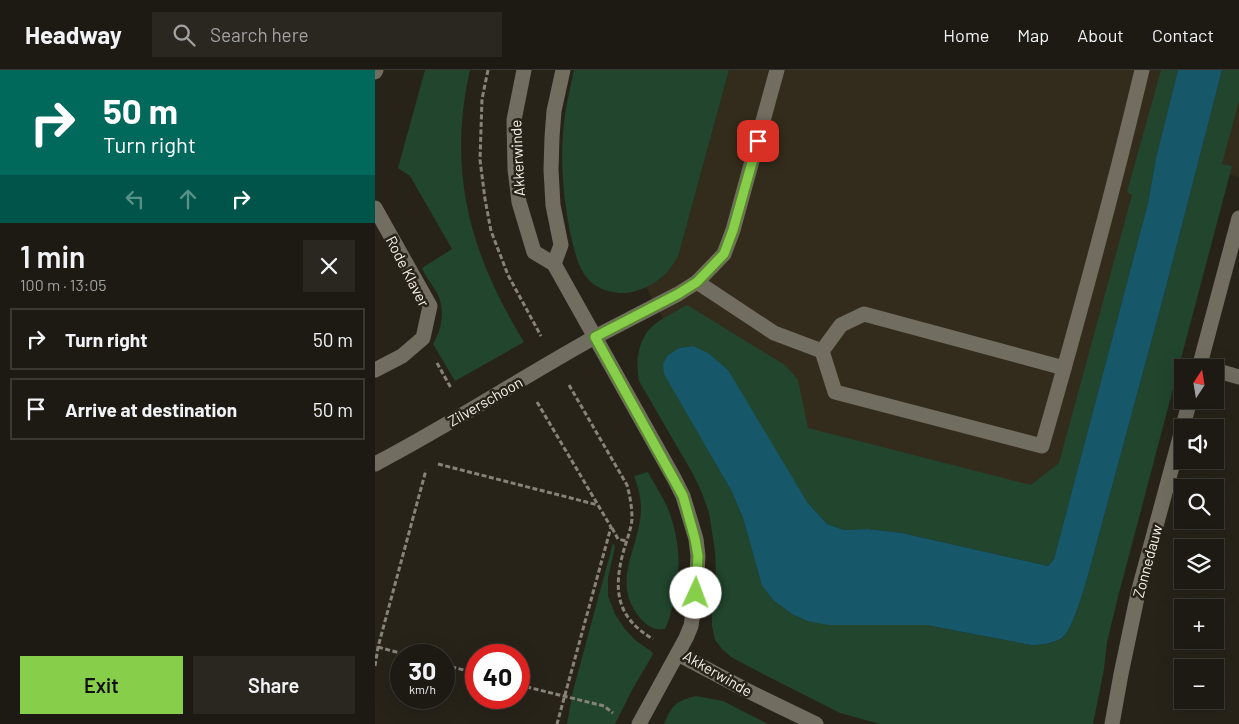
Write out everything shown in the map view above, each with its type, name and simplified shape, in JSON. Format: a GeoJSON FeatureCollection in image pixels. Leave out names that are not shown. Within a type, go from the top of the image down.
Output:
{"type":"FeatureCollection","features":[{"type":"Feature","properties":{"kind":"street","name":"Akkerwinde"},"geometry":{"type":"LineString","coordinates":[[524,70],[513,120],[515,169],[519,202],[534,252],[555,264],[675,480],[690,516],[698,556],[696,593],[691,626],[678,654],[816,724]]}},
{"type":"Feature","properties":{"kind":"street"},"geometry":{"type":"LineString","coordinates":[[555,264],[561,245],[553,205],[552,137],[554,111],[563,70]]}},
{"type":"Feature","properties":{"kind":"street","name":"Zilverschoon"},"geometry":{"type":"LineString","coordinates":[[375,464],[415,443],[553,360],[678,294],[697,282],[724,254],[777,70]]}},
{"type":"Feature","properties":{"kind":"street"},"geometry":{"type":"LineString","coordinates":[[822,351],[835,392],[1042,446],[1065,368],[1142,70]]}},
{"type":"Feature","properties":{"kind":"street","name":"Rode Klaver"},"geometry":{"type":"LineString","coordinates":[[375,208],[430,306],[423,338]]}},
{"type":"Feature","properties":{"kind":"street"},"geometry":{"type":"LineString","coordinates":[[1203,359],[1239,218]]}},
{"type":"Feature","properties":{"kind":"street"},"geometry":{"type":"LineString","coordinates":[[697,282],[774,333],[822,351]]}},
{"type":"Feature","properties":{"kind":"street"},"geometry":{"type":"LineString","coordinates":[[822,351],[841,325],[865,314],[1065,368]]}},
{"type":"Feature","properties":{"kind":"street"},"geometry":{"type":"LineString","coordinates":[[375,370],[402,356],[423,338]]}},
{"type":"Feature","properties":{"kind":"street"},"geometry":{"type":"LineString","coordinates":[[1224,373],[1239,377]]}},
{"type":"Feature","properties":{"kind":"street","name":"Zonnedauw"},"geometry":{"type":"LineString","coordinates":[[1112,724],[1138,593],[1188,409]]}},
{"type":"Feature","properties":{"kind":"street"},"geometry":{"type":"LineString","coordinates":[[639,724],[678,654]]}},
{"type":"Feature","properties":{"kind":"path"},"geometry":{"type":"LineString","coordinates":[[423,338],[465,412]]}},
{"type":"Feature","properties":{"kind":"path"},"geometry":{"type":"LineString","coordinates":[[524,379],[618,539],[626,541]]}},
{"type":"Feature","properties":{"kind":"path"},"geometry":{"type":"LineString","coordinates":[[415,443],[428,461],[598,505]]}},
{"type":"Feature","properties":{"kind":"path"},"geometry":{"type":"LineString","coordinates":[[375,666],[378,648],[428,461]]}},
{"type":"Feature","properties":{"kind":"path"},"geometry":{"type":"LineString","coordinates":[[557,724],[611,527]]}},
{"type":"Feature","properties":{"kind":"path"},"geometry":{"type":"LineString","coordinates":[[378,648],[390,651]]}},
{"type":"Feature","properties":{"kind":"path"},"geometry":{"type":"LineString","coordinates":[[530,687],[604,706],[619,716]]}},
{"type":"Feature","properties":{"kind":"shaded area"},"geometry":{"type":"Polygon","coordinates":[[[729,70],[1178,70],[1156,158],[1148,203],[1054,559],[902,533],[868,529],[844,530],[708,353],[693,346],[679,348],[646,287],[662,278],[678,257],[729,70]]]}},
{"type":"Feature","properties":{"kind":"shaded area"},"geometry":{"type":"Polygon","coordinates":[[[1222,70],[1239,70],[1239,177],[1197,166],[1222,70]]]}},
{"type":"Feature","properties":{"kind":"green space"},"geometry":{"type":"Polygon","coordinates":[[[425,70],[470,70],[461,143],[463,178],[468,211],[477,244],[490,277],[505,309],[524,342],[455,381],[433,344],[439,332],[442,314],[441,307],[438,295],[422,268],[452,249],[410,176],[398,168],[425,70]]]}},
{"type":"Feature","properties":{"kind":"green space"},"geometry":{"type":"Polygon","coordinates":[[[574,70],[729,70],[678,257],[661,278],[647,287],[636,291],[619,293],[597,287],[587,278],[578,263],[566,210],[562,163],[565,115],[574,70]]]}},
{"type":"Feature","properties":{"kind":"green space"},"geometry":{"type":"Polygon","coordinates":[[[1161,70],[1178,70],[1156,158],[1148,203],[1054,559],[1048,566],[902,533],[868,529],[844,530],[827,524],[807,502],[693,346],[679,348],[668,355],[665,374],[732,492],[743,518],[762,586],[773,600],[792,614],[807,621],[926,625],[1031,645],[1047,644],[1059,640],[1070,628],[1087,579],[1165,291],[1222,70],[1239,70],[1239,101],[1222,164],[1232,166],[1181,359],[1174,359],[1174,385],[1107,642],[1104,669],[1093,724],[880,724],[840,713],[731,657],[715,640],[712,626],[716,575],[715,551],[709,513],[693,474],[639,381],[637,365],[639,349],[650,329],[656,323],[687,305],[785,365],[798,380],[808,428],[1031,485],[1059,463],[1132,195],[1127,192],[1161,70]]]}},
{"type":"Feature","properties":{"kind":"green space"},"geometry":{"type":"Polygon","coordinates":[[[648,472],[664,499],[672,520],[677,544],[678,579],[671,613],[665,629],[658,629],[646,624],[632,606],[627,592],[629,566],[641,509],[639,492],[634,476],[648,472]]]}},
{"type":"Feature","properties":{"kind":"green space"},"geometry":{"type":"Polygon","coordinates":[[[613,543],[615,547],[608,578],[608,596],[615,614],[624,628],[636,641],[653,654],[615,724],[567,724],[573,691],[613,543]]]}},
{"type":"Feature","properties":{"kind":"green space"},"geometry":{"type":"Polygon","coordinates":[[[696,696],[723,701],[768,724],[664,724],[675,705],[696,696]]]}},
{"type":"Feature","properties":{"kind":"water"},"geometry":{"type":"Polygon","coordinates":[[[1178,70],[1222,70],[1165,291],[1087,579],[1077,611],[1066,634],[1051,643],[1031,645],[926,625],[829,625],[807,621],[792,614],[773,600],[762,586],[743,518],[732,492],[664,374],[663,364],[668,355],[679,348],[693,346],[708,353],[728,370],[807,502],[827,524],[844,530],[868,529],[902,533],[1048,566],[1054,559],[1148,203],[1156,158],[1178,70]]]}},
{"type":"Feature","properties":{"kind":"route"},"geometry":{"type":"LineString","coordinates":[[696,593],[698,556],[690,516],[683,496],[595,337],[678,294],[697,282],[724,254],[733,230],[758,141]]}}]}
